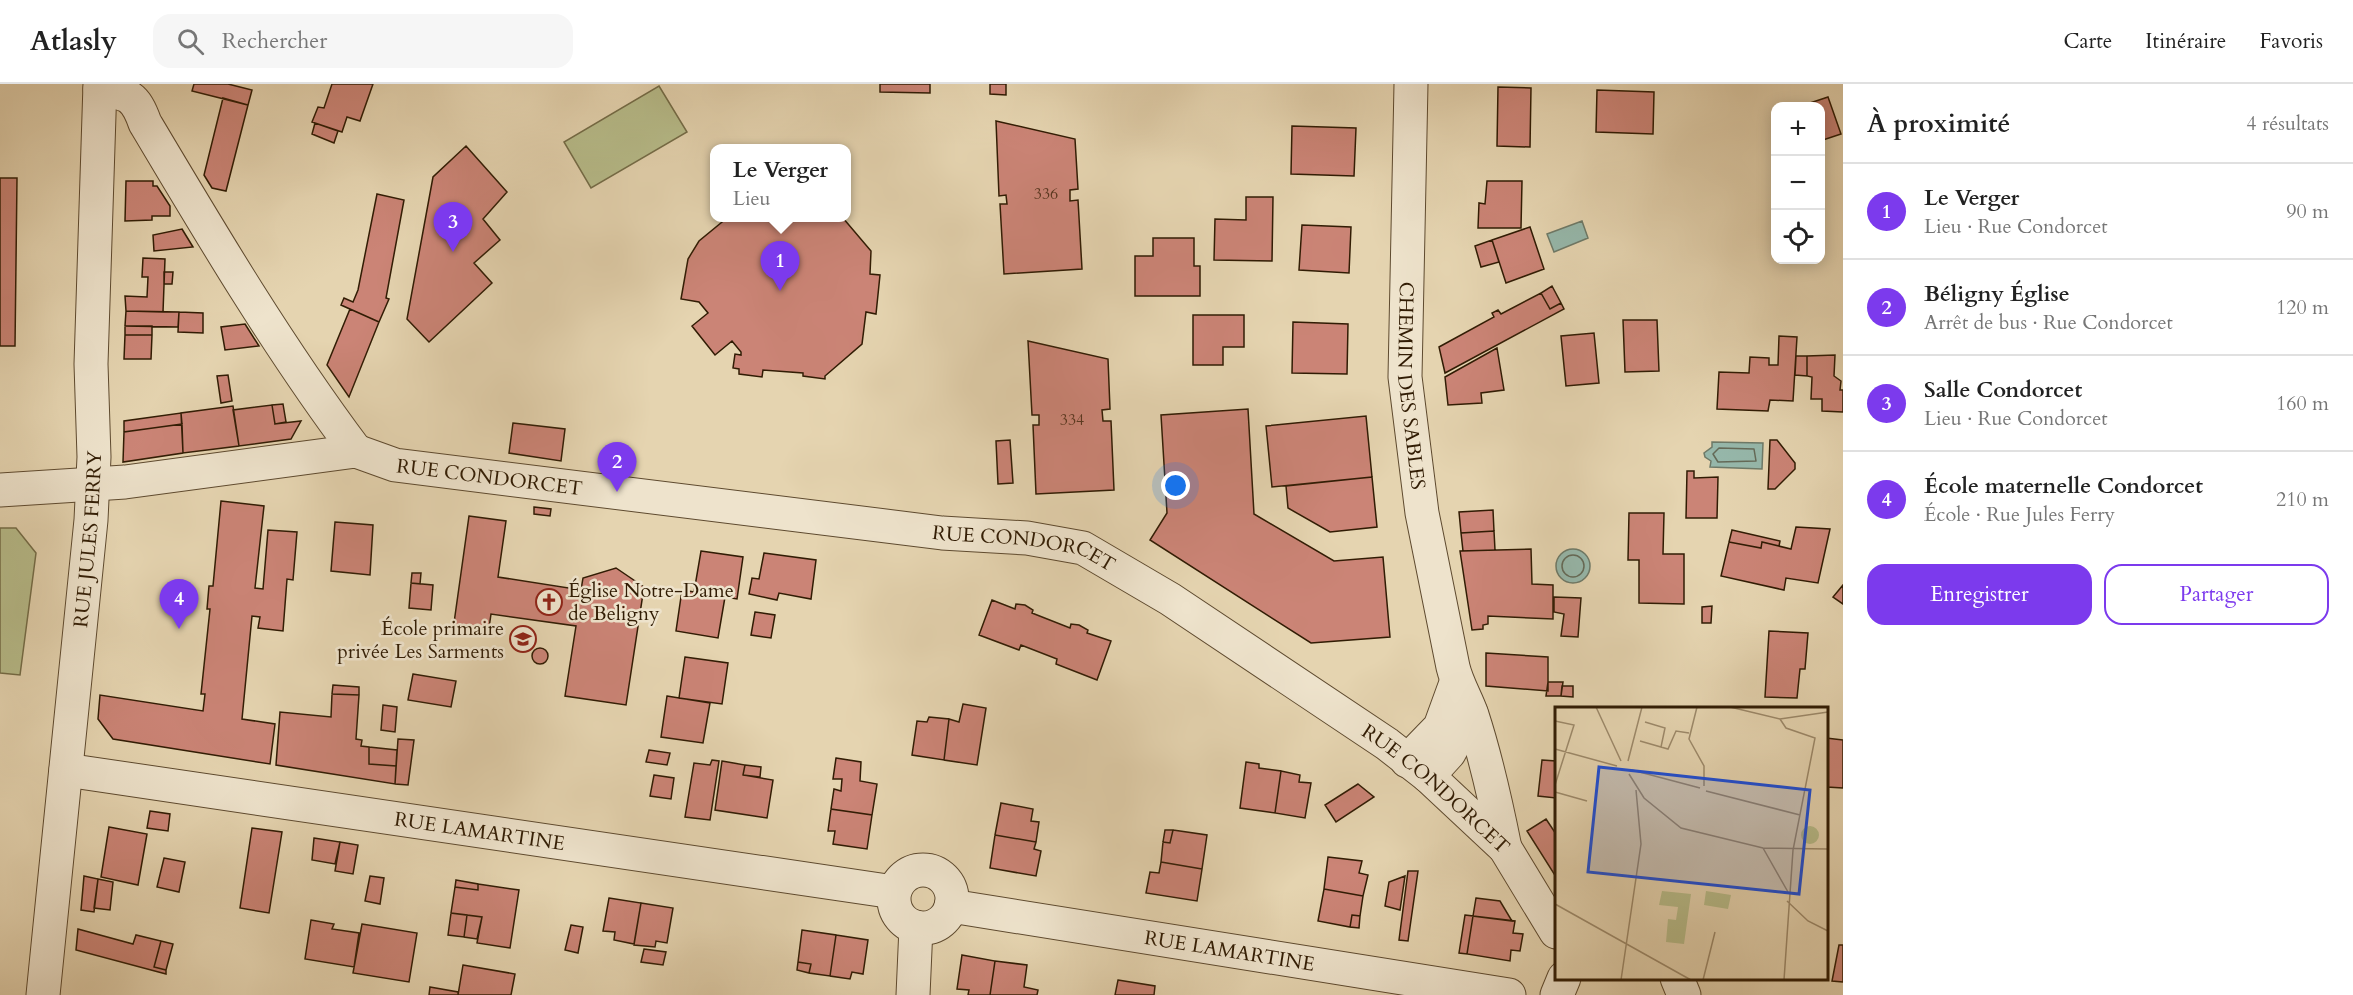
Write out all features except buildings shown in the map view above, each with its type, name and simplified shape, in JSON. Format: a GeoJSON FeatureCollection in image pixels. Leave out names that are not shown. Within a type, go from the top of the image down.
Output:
{"type":"FeatureCollection","features":[{"type":"Feature","properties":{"kind":"street","name":"CHEMIN DES SABLES"},"geometry":{"type":"LineString","coordinates":[[1411,84],[1406,377],[1422,513],[1456,682],[1471,713],[1493,790],[1505,848]]}},
{"type":"Feature","properties":{"kind":"street"},"geometry":{"type":"LineString","coordinates":[[100,87],[133,98],[139,105],[145,123],[206,225],[328,415],[356,451]]}},
{"type":"Feature","properties":{"kind":"street","name":"RUE JULES FERRY"},"geometry":{"type":"LineString","coordinates":[[43,995],[93,484],[91,364],[100,87]]}},
{"type":"Feature","properties":{"kind":"street","name":"RUE CONDORCET"},"geometry":{"type":"LineString","coordinates":[[0,490],[193,474],[356,451],[395,465],[942,533],[1027,538],[1083,548],[1170,599],[1407,760],[1505,848],[1555,929]]}},
{"type":"Feature","properties":{"kind":"street"},"geometry":{"type":"LineString","coordinates":[[1407,760],[1440,727],[1456,682]]}},
{"type":"Feature","properties":{"kind":"street"},"geometry":{"type":"LineString","coordinates":[[1407,760],[1449,753],[1471,713]]}},
{"type":"Feature","properties":{"kind":"street","name":"RUE LAMARTINE"},"geometry":{"type":"LineString","coordinates":[[66,770],[894,892]]}},
{"type":"Feature","properties":{"kind":"street"},"geometry":{"type":"LineString","coordinates":[[921,870],[930,871],[946,880],[952,897],[951,906],[942,921],[925,928],[916,927],[901,918],[894,902],[894,892],[904,877],[921,870]]}},
{"type":"Feature","properties":{"kind":"street","name":"RUE LAMARTINE"},"geometry":{"type":"LineString","coordinates":[[951,906],[1509,995]]}},
{"type":"Feature","properties":{"kind":"street"},"geometry":{"type":"LineString","coordinates":[[913,995],[916,927]]}},
{"type":"Feature","properties":{"kind":"street"},"geometry":{"type":"LineString","coordinates":[[1557,995],[1563,980]]}},
{"type":"Feature","properties":{"kind":"street"},"geometry":{"type":"LineString","coordinates":[[1678,980],[1684,995]]}},
{"type":"Feature","properties":{"kind":"green space"},"geometry":{"type":"Polygon","coordinates":[[[659,86],[687,132],[591,188],[564,142],[659,86]]]}},
{"type":"Feature","properties":{"kind":"green space"},"geometry":{"type":"Polygon","coordinates":[[[0,528],[16,528],[36,553],[20,675],[0,673],[0,528]]]}},
{"type":"Feature","properties":{"kind":"water"},"geometry":{"type":"Polygon","coordinates":[[[1582,221],[1588,238],[1554,252],[1547,234],[1582,221]]]}},
{"type":"Feature","properties":{"kind":"water"},"geometry":{"type":"Polygon","coordinates":[[[1712,442],[1763,443],[1762,469],[1710,467],[1711,461],[1705,457],[1704,453],[1712,447],[1712,442]]]}},
{"type":"Feature","properties":{"kind":"water"},"geometry":{"type":"Polygon","coordinates":[[[1573,549],[1585,554],[1590,566],[1585,578],[1573,583],[1561,578],[1556,566],[1561,554],[1573,549]]]}},
{"type":"Feature","properties":{"kind":"place","name":"Salle Condorcet"},"geometry":{"type":"Point","coordinates":[453,252]}},
{"type":"Feature","properties":{"kind":"place","name":"Le Verger"},"geometry":{"type":"Point","coordinates":[780,291]}},
{"type":"Feature","properties":{"kind":"place","name":"Béligny Église"},"geometry":{"type":"Point","coordinates":[617,492]}},
{"type":"Feature","properties":{"kind":"place","name":"Église Notre-Dame de Beligny"},"geometry":{"type":"Point","coordinates":[549,602]}},
{"type":"Feature","properties":{"kind":"place","name":"École maternelle Condorcet"},"geometry":{"type":"Point","coordinates":[179,629]}},
{"type":"Feature","properties":{"kind":"place","name":"École primaire privée Les Sarments"},"geometry":{"type":"Point","coordinates":[523,639]}}]}
